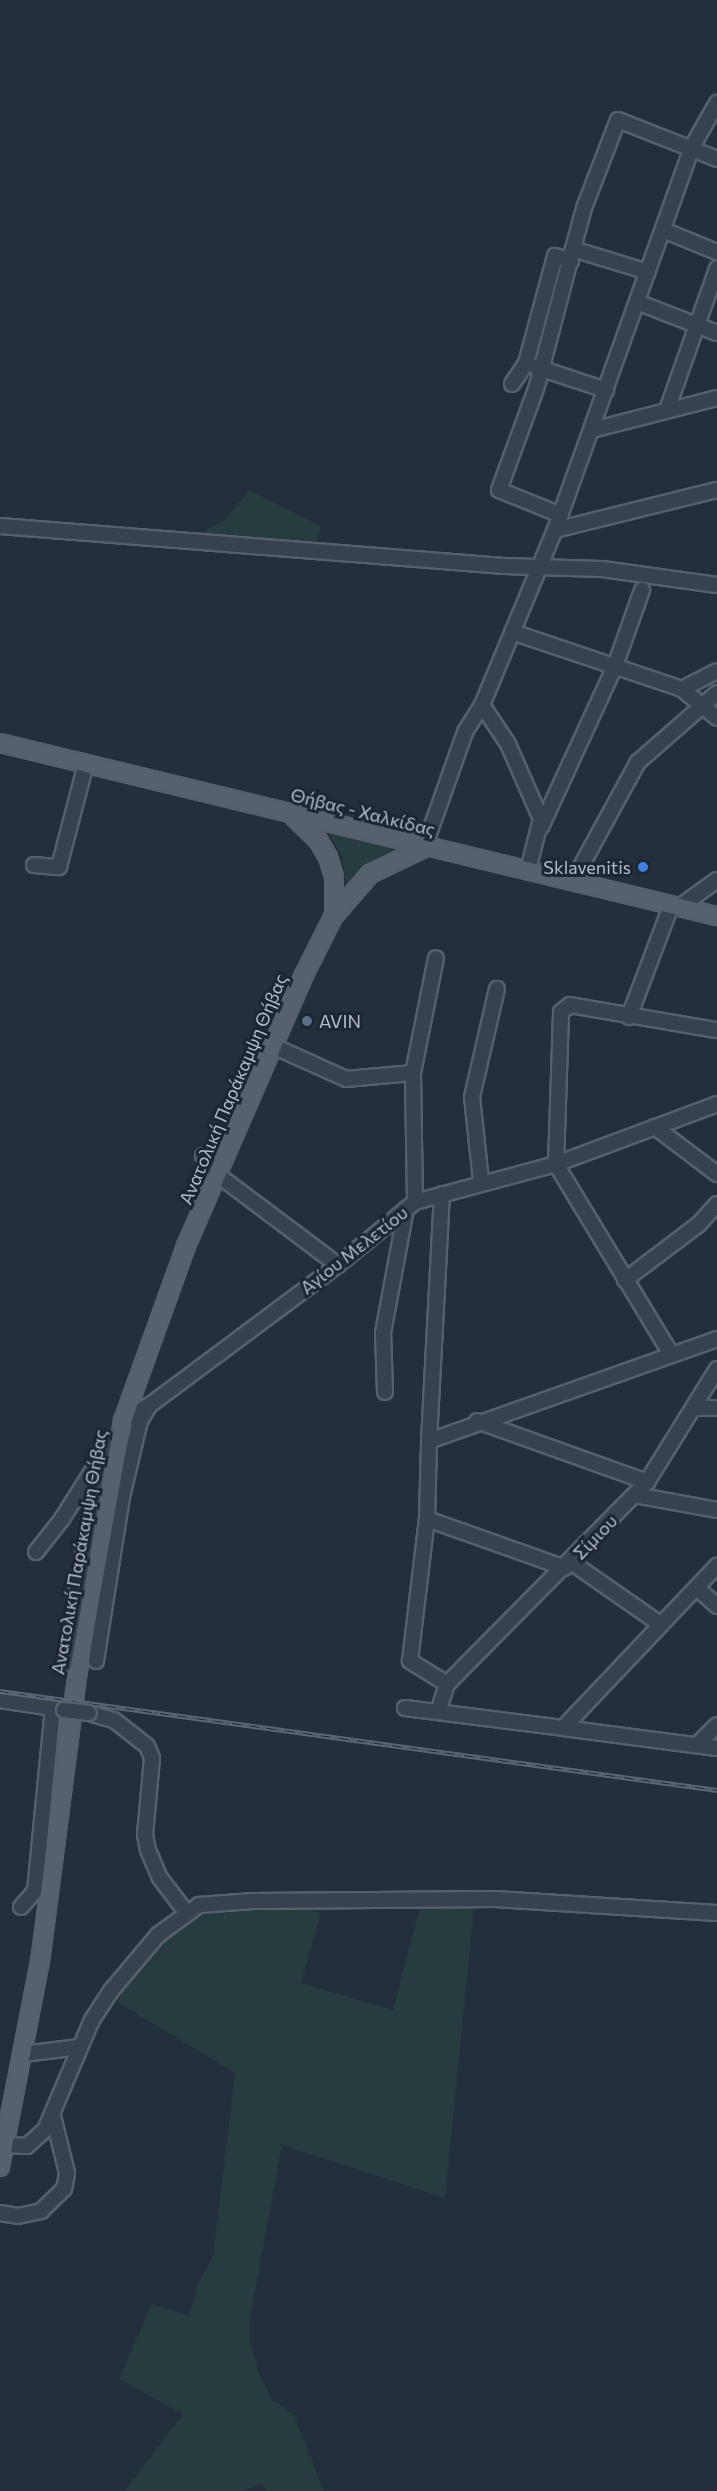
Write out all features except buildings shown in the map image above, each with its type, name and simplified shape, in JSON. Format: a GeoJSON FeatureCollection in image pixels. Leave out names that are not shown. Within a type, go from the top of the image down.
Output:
{"type":"FeatureCollection","features":[{"type":"Feature","properties":{"kind":"main road","name":"Θήβας - Χαλκίδας"},"geometry":{"type":"LineString","coordinates":[[0,743],[424,848],[528,870],[717,916]]}},
{"type":"Feature","properties":{"kind":"main road"},"geometry":{"type":"LineString","coordinates":[[288,813],[311,832],[328,857],[334,877],[333,917]]}},
{"type":"Feature","properties":{"kind":"main road","name":"Ανατολική Παράκαμψη Θήβας"},"geometry":{"type":"LineString","coordinates":[[0,2167],[23,2054],[50,1896],[76,1682],[117,1442],[123,1421],[157,1322],[218,1174],[273,1046],[333,917],[370,874],[424,848]]}},
{"type":"Feature","properties":{"kind":"street"},"geometry":{"type":"LineString","coordinates":[[424,848],[465,732],[482,705],[561,515],[692,147],[717,103]]}},
{"type":"Feature","properties":{"kind":"street"},"geometry":{"type":"LineString","coordinates":[[561,515],[499,490],[543,369],[584,208],[618,120],[692,147],[717,159]]}},
{"type":"Feature","properties":{"kind":"street"},"geometry":{"type":"LineString","coordinates":[[663,230],[717,252]]}},
{"type":"Feature","properties":{"kind":"street"},"geometry":{"type":"LineString","coordinates":[[512,384],[526,363],[541,298],[555,256],[572,255],[648,272]]}},
{"type":"Feature","properties":{"kind":"street"},"geometry":{"type":"LineString","coordinates":[[667,410],[717,269]]}},
{"type":"Feature","properties":{"kind":"street"},"geometry":{"type":"LineString","coordinates":[[541,298],[561,303]]}},
{"type":"Feature","properties":{"kind":"street"},"geometry":{"type":"LineString","coordinates":[[638,302],[717,333]]}},
{"type":"Feature","properties":{"kind":"street"},"geometry":{"type":"LineString","coordinates":[[526,363],[606,390]]}},
{"type":"Feature","properties":{"kind":"street"},"geometry":{"type":"LineString","coordinates":[[592,430],[717,398]]}},
{"type":"Feature","properties":{"kind":"street"},"geometry":{"type":"LineString","coordinates":[[555,530],[717,490]]}},
{"type":"Feature","properties":{"kind":"street"},"geometry":{"type":"LineString","coordinates":[[0,526],[538,568],[602,569],[717,585]]}},
{"type":"Feature","properties":{"kind":"street"},"geometry":{"type":"LineString","coordinates":[[528,870],[542,827],[615,666],[642,590]]}},
{"type":"Feature","properties":{"kind":"street"},"geometry":{"type":"LineString","coordinates":[[512,632],[682,689],[717,718]]}},
{"type":"Feature","properties":{"kind":"street"},"geometry":{"type":"LineString","coordinates":[[682,689],[717,671]]}},
{"type":"Feature","properties":{"kind":"street"},"geometry":{"type":"LineString","coordinates":[[573,881],[638,762],[705,708],[717,693]]}},
{"type":"Feature","properties":{"kind":"street"},"geometry":{"type":"LineString","coordinates":[[482,705],[508,744],[531,794],[542,827]]}},
{"type":"Feature","properties":{"kind":"street"},"geometry":{"type":"LineString","coordinates":[[34,865],[55,870],[59,867],[86,763]]}},
{"type":"Feature","properties":{"kind":"street"},"geometry":{"type":"LineString","coordinates":[[628,1017],[675,907],[717,880]]}},
{"type":"Feature","properties":{"kind":"street"},"geometry":{"type":"LineString","coordinates":[[385,1392],[385,1323],[410,1205],[413,1073],[436,958]]}},
{"type":"Feature","properties":{"kind":"street"},"geometry":{"type":"LineString","coordinates":[[481,1181],[472,1097],[497,989]]}},
{"type":"Feature","properties":{"kind":"street"},"geometry":{"type":"LineString","coordinates":[[671,1354],[556,1164],[561,1012],[570,1005],[628,1017],[717,1029]]}},
{"type":"Feature","properties":{"kind":"street"},"geometry":{"type":"LineString","coordinates":[[273,1046],[346,1079],[413,1073]]}},
{"type":"Feature","properties":{"kind":"street","name":"Αγίου Μελετίου"},"geometry":{"type":"LineString","coordinates":[[123,1421],[150,1405],[338,1265],[410,1205],[481,1181],[556,1164],[717,1104]]}},
{"type":"Feature","properties":{"kind":"street"},"geometry":{"type":"LineString","coordinates":[[655,1127],[717,1174]]}},
{"type":"Feature","properties":{"kind":"street"},"geometry":{"type":"LineString","coordinates":[[203,1156],[218,1174],[338,1265]]}},
{"type":"Feature","properties":{"kind":"street"},"geometry":{"type":"LineString","coordinates":[[438,1712],[447,1684],[410,1661],[428,1519],[429,1441],[442,1194]]}},
{"type":"Feature","properties":{"kind":"street"},"geometry":{"type":"LineString","coordinates":[[625,1280],[699,1224],[717,1204]]}},
{"type":"Feature","properties":{"kind":"street"},"geometry":{"type":"LineString","coordinates":[[429,1441],[477,1421],[717,1339]]}},
{"type":"Feature","properties":{"kind":"street","name":"Σίμιου"},"geometry":{"type":"LineString","coordinates":[[447,1684],[568,1565],[647,1482],[717,1369]]}},
{"type":"Feature","properties":{"kind":"street"},"geometry":{"type":"LineString","coordinates":[[96,1661],[122,1497],[136,1437],[150,1405]]}},
{"type":"Feature","properties":{"kind":"street"},"geometry":{"type":"LineString","coordinates":[[693,1408],[717,1408]]}},
{"type":"Feature","properties":{"kind":"street"},"geometry":{"type":"LineString","coordinates":[[477,1421],[647,1482]]}},
{"type":"Feature","properties":{"kind":"street"},"geometry":{"type":"LineString","coordinates":[[36,1552],[62,1519],[99,1459],[117,1442]]}},
{"type":"Feature","properties":{"kind":"street"},"geometry":{"type":"LineString","coordinates":[[65,1664],[99,1459]]}},
{"type":"Feature","properties":{"kind":"street"},"geometry":{"type":"LineString","coordinates":[[635,1495],[717,1510]]}},
{"type":"Feature","properties":{"kind":"street"},"geometry":{"type":"LineString","coordinates":[[428,1519],[568,1565],[660,1624]]}},
{"type":"Feature","properties":{"kind":"street"},"geometry":{"type":"LineString","coordinates":[[563,1728],[717,1566]]}},
{"type":"Feature","properties":{"kind":"street"},"geometry":{"type":"LineString","coordinates":[[696,1588],[717,1606]]}},
{"type":"Feature","properties":{"kind":"street"},"geometry":{"type":"LineString","coordinates":[[0,1700],[88,1713],[114,1720],[147,1746],[152,1758],[146,1824],[148,1850],[160,1878],[186,1912]]}},
{"type":"Feature","properties":{"kind":"street"},"geometry":{"type":"LineString","coordinates":[[405,1708],[717,1748]]}},
{"type":"Feature","properties":{"kind":"street"},"geometry":{"type":"LineString","coordinates":[[21,1907],[35,1891],[59,1709]]}},
{"type":"Feature","properties":{"kind":"street"},"geometry":{"type":"LineString","coordinates":[[697,1745],[717,1725]]}},
{"type":"Feature","properties":{"kind":"street"},"geometry":{"type":"LineString","coordinates":[[6,2145],[27,2146],[45,2130],[53,2116],[92,2020],[131,1964],[186,1912],[199,1905],[229,1901],[426,1899],[717,1912]]}},
{"type":"Feature","properties":{"kind":"street"},"geometry":{"type":"LineString","coordinates":[[23,2054],[80,2047]]}},
{"type":"Feature","properties":{"kind":"street"},"geometry":{"type":"LineString","coordinates":[[0,2213],[18,2216],[41,2211],[64,2189],[67,2173],[53,2116]]}},
{"type":"Feature","properties":{"kind":"green space"},"geometry":{"type":"Polygon","coordinates":[[[249,490],[321,526],[316,544],[195,536],[226,519],[249,490]]]}},
{"type":"Feature","properties":{"kind":"green space"},"geometry":{"type":"Polygon","coordinates":[[[326,829],[405,851],[347,890],[342,856],[326,829]]]}},
{"type":"Feature","properties":{"kind":"green space"},"geometry":{"type":"Polygon","coordinates":[[[474,1907],[445,2198],[282,2145],[250,2318],[250,2341],[259,2374],[273,2401],[294,2415],[324,2491],[267,2491],[261,2484],[243,2491],[125,2491],[183,2414],[119,2379],[152,2304],[189,2316],[197,2286],[213,2257],[235,2073],[117,2002],[129,1979],[170,1931],[189,1919],[222,1910],[301,1909],[321,1912],[301,1983],[393,2010],[419,1910],[474,1907]]]}},
{"type":"Feature","properties":{"kind":"railway"},"geometry":{"type":"LineString","coordinates":[[0,1691],[717,1790]]}},
{"type":"Feature","properties":{"kind":"place","name":"Sklavenitis"},"geometry":{"type":"Point","coordinates":[643,867]}},
{"type":"Feature","properties":{"kind":"place","name":"AVIN"},"geometry":{"type":"Point","coordinates":[307,1021]}}]}
